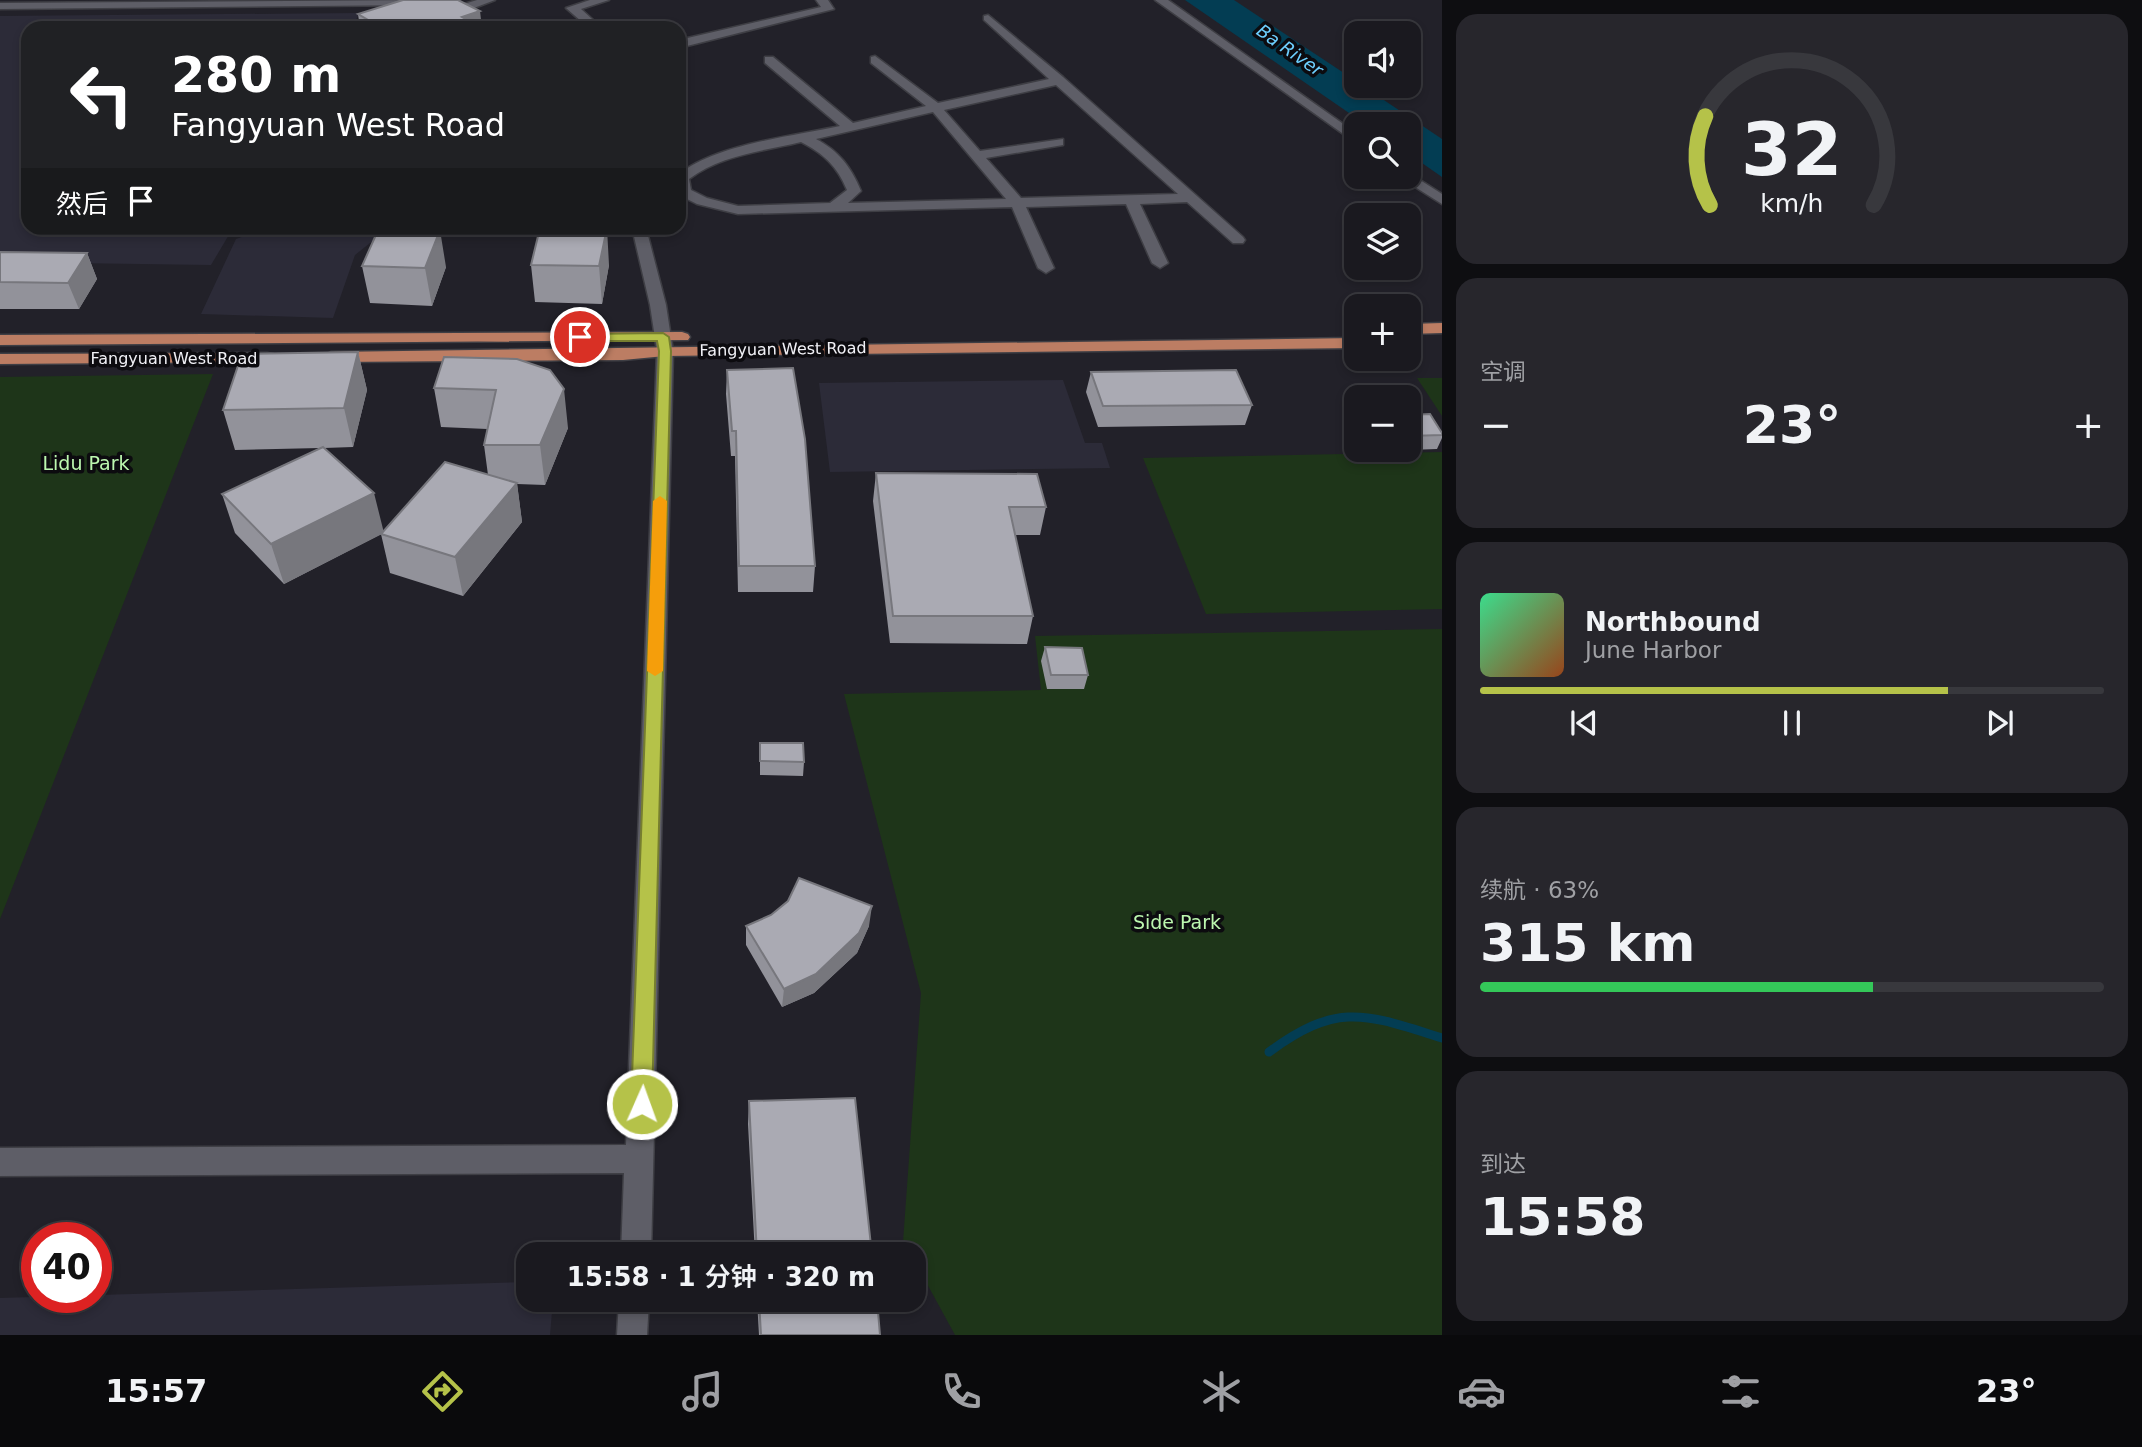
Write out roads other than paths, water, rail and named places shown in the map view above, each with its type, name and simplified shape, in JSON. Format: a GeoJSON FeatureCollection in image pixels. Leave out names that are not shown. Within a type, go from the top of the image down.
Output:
{"type":"FeatureCollection","features":[{"type":"Feature","properties":{"kind":"main road"},"geometry":{"type":"LineString","coordinates":[[1421,329],[1442,328]]}},
{"type":"Feature","properties":{"kind":"main road","name":"Fangyuan West Road"},"geometry":{"type":"LineString","coordinates":[[309,357],[623,355],[664,344],[1344,329]]}},
{"type":"Feature","properties":{"kind":"main road","name":"Fangyuan West Road"},"geometry":{"type":"LineString","coordinates":[[0,340],[664,344],[1344,343]]}},
{"type":"Feature","properties":{"kind":"main road"},"geometry":{"type":"LineString","coordinates":[[1421,342],[1442,342]]}},
{"type":"Feature","properties":{"kind":"main road","name":"Fangyuan West Road"},"geometry":{"type":"LineString","coordinates":[[0,359],[282,358]]}},
{"type":"Feature","properties":{"kind":"street"},"geometry":{"type":"LineString","coordinates":[[459,9],[489,0]]}},
{"type":"Feature","properties":{"kind":"street"},"geometry":{"type":"LineString","coordinates":[[588,21],[572,8],[603,0]]}},
{"type":"Feature","properties":{"kind":"street"},"geometry":{"type":"LineString","coordinates":[[686,42],[828,9],[822,0]]}},
{"type":"Feature","properties":{"kind":"street"},"geometry":{"type":"LineString","coordinates":[[1161,0],[1344,130]]}},
{"type":"Feature","properties":{"kind":"street"},"geometry":{"type":"LineString","coordinates":[[0,6],[443,1],[476,21]]}},
{"type":"Feature","properties":{"kind":"street"},"geometry":{"type":"LineString","coordinates":[[988,18],[1238,240]]}},
{"type":"Feature","properties":{"kind":"street"},"geometry":{"type":"LineString","coordinates":[[769,60],[849,127]]}},
{"type":"Feature","properties":{"kind":"street"},"geometry":{"type":"LineString","coordinates":[[875,60],[935,107],[1017,203],[1046,268]]}},
{"type":"Feature","properties":{"kind":"street"},"geometry":{"type":"LineString","coordinates":[[686,175],[708,162],[801,137],[1059,80]]}},
{"type":"Feature","properties":{"kind":"street"},"geometry":{"type":"LineString","coordinates":[[801,137],[821,146],[843,165],[854,191],[834,206]]}},
{"type":"Feature","properties":{"kind":"street"},"geometry":{"type":"LineString","coordinates":[[976,156],[1058,142]]}},
{"type":"Feature","properties":{"kind":"street"},"geometry":{"type":"LineString","coordinates":[[1421,185],[1442,200]]}},
{"type":"Feature","properties":{"kind":"street"},"geometry":{"type":"LineString","coordinates":[[686,193],[702,201],[738,210],[1191,198]]}},
{"type":"Feature","properties":{"kind":"street"},"geometry":{"type":"LineString","coordinates":[[1131,200],[1160,263]]}},
{"type":"Feature","properties":{"kind":"street"},"geometry":{"type":"LineString","coordinates":[[637,1242],[664,344],[641,235]]}},
{"type":"Feature","properties":{"kind":"street"},"geometry":{"type":"LineString","coordinates":[[0,1162],[640,1159]]}},
{"type":"Feature","properties":{"kind":"street"},"geometry":{"type":"LineString","coordinates":[[632,1335],[633,1312]]}},
{"type":"Feature","properties":{"kind":"water","name":"Ba River"},"geometry":{"type":"Polygon","coordinates":[[[1185,0],[1234,0],[1344,73],[1344,98],[1381,98],[1402,112],[1348,112],[1185,0]]]}},
{"type":"Feature","properties":{"kind":"water"},"geometry":{"type":"Polygon","coordinates":[[[1421,125],[1442,139],[1442,177],[1421,162],[1421,125]]]}},
{"type":"Feature","properties":{"kind":"waterway"},"geometry":{"type":"LineString","coordinates":[[1269,1052],[1315,1025],[1353,1017],[1372,1018],[1442,1038]]}},
{"type":"Feature","properties":{"kind":"park label","name":"Lidu Park"},"geometry":{"type":"Point","coordinates":[86,463]}},
{"type":"Feature","properties":{"kind":"park label","name":"Side Park"},"geometry":{"type":"Point","coordinates":[1177,922]}}]}
